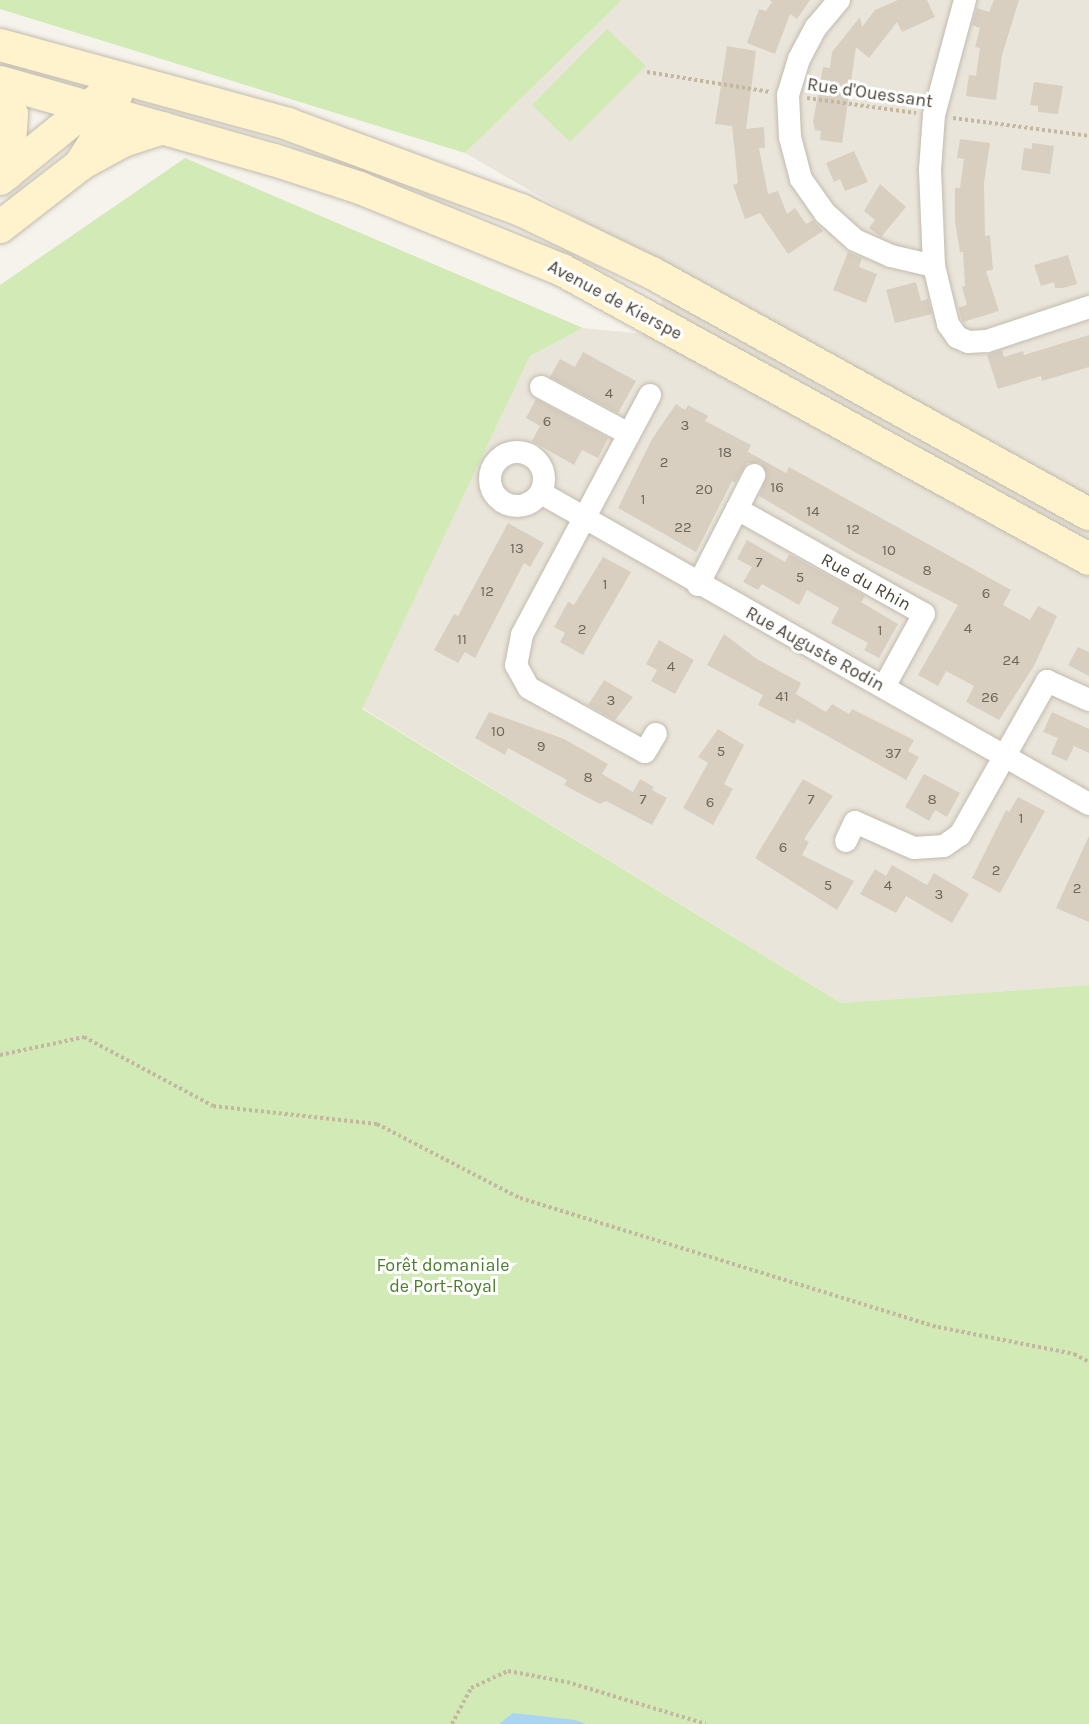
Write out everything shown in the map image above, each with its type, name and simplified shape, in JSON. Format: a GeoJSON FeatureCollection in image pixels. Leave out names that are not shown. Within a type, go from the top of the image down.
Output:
{"type":"FeatureCollection","features":[{"type":"Feature","properties":{"kind":"main road","name":"Avenue de Kierspe"},"geometry":{"type":"LineString","coordinates":[[0,45],[288,124],[521,210],[652,273],[1089,514]]}},
{"type":"Feature","properties":{"kind":"main road"},"geometry":{"type":"LineString","coordinates":[[80,165],[99,110],[123,78]]}},
{"type":"Feature","properties":{"kind":"main road","name":"Avenue de Kierspe"},"geometry":{"type":"LineString","coordinates":[[0,82],[163,128],[360,188],[562,270],[1089,559]]}},
{"type":"Feature","properties":{"kind":"main road"},"geometry":{"type":"LineString","coordinates":[[0,94],[13,123],[4,176]]}},
{"type":"Feature","properties":{"kind":"main road"},"geometry":{"type":"LineString","coordinates":[[4,176],[99,110]]}},
{"type":"Feature","properties":{"kind":"main road"},"geometry":{"type":"LineString","coordinates":[[0,227],[80,165],[123,141],[163,128]]}},
{"type":"Feature","properties":{"kind":"street"},"geometry":{"type":"LineString","coordinates":[[839,0],[816,27],[799,59],[788,95],[790,137],[801,179],[825,213],[855,240],[891,256],[934,266]]}},
{"type":"Feature","properties":{"kind":"street"},"geometry":{"type":"LineString","coordinates":[[965,0],[934,115],[930,170],[934,266],[948,324],[957,337],[968,342],[987,340],[1089,307]]}},
{"type":"Feature","properties":{"kind":"street"},"geometry":{"type":"LineString","coordinates":[[541,387],[629,434]]}},
{"type":"Feature","properties":{"kind":"street"},"geometry":{"type":"LineString","coordinates":[[650,395],[581,519],[522,635],[516,665],[529,688],[645,752],[657,734]]}},
{"type":"Feature","properties":{"kind":"street"},"geometry":{"type":"LineString","coordinates":[[698,585],[754,475]]}},
{"type":"Feature","properties":{"kind":"street","name":"Rue Auguste Rodin"},"geometry":{"type":"LineString","coordinates":[[541,493],[581,519],[1089,804]]}},
{"type":"Feature","properties":{"kind":"street","name":"Rue du Rhin"},"geometry":{"type":"LineString","coordinates":[[737,509],[924,614],[884,687]]}},
{"type":"Feature","properties":{"kind":"street"},"geometry":{"type":"LineString","coordinates":[[846,841],[855,822],[914,848],[944,846],[960,835],[1007,757],[1047,681],[1089,700]]}},
{"type":"Feature","properties":{"kind":"path","name":"Rue d'Ouessant"},"geometry":{"type":"LineString","coordinates":[[647,72],[788,95],[1089,136]]}},
{"type":"Feature","properties":{"kind":"path"},"geometry":{"type":"LineString","coordinates":[[0,1055],[84,1037],[213,1106],[377,1124],[520,1198],[938,1327],[1074,1354],[1089,1362]]}},
{"type":"Feature","properties":{"kind":"path"},"geometry":{"type":"LineString","coordinates":[[452,1724],[471,1688],[508,1671],[567,1682],[706,1724]]}},
{"type":"Feature","properties":{"kind":"shaded area"},"geometry":{"type":"Polygon","coordinates":[[[622,0],[1089,0],[1089,985],[841,1003],[362,708],[530,356],[583,328],[644,334],[676,275],[465,153],[622,0]]]}},
{"type":"Feature","properties":{"kind":"green space"},"geometry":{"type":"Polygon","coordinates":[[[0,0],[622,0],[465,153],[0,9],[0,0]]]}},
{"type":"Feature","properties":{"kind":"green space"},"geometry":{"type":"Polygon","coordinates":[[[607,29],[646,66],[570,142],[532,105],[607,29]]]}},
{"type":"Feature","properties":{"kind":"green space","name":"Forêt domaniale de Port-Royal"},"geometry":{"type":"Polygon","coordinates":[[[185,158],[583,328],[530,356],[362,709],[841,1003],[1089,985],[1089,1724],[586,1724],[514,1713],[499,1724],[0,1724],[0,285],[185,158]]]}},
{"type":"Feature","properties":{"kind":"water"},"geometry":{"type":"Polygon","coordinates":[[[513,1713],[575,1720],[586,1724],[499,1724],[513,1713]]]}},
{"type":"Feature","properties":{"kind":"building"},"geometry":{"type":"Polygon","coordinates":[[[769,0],[810,0],[797,19],[790,14],[775,54],[747,43],[759,9],[766,11],[772,2],[769,0]]]}},
{"type":"Feature","properties":{"kind":"building"},"geometry":{"type":"Polygon","coordinates":[[[898,0],[927,0],[935,17],[902,32],[897,22],[869,58],[856,47],[842,143],[820,140],[821,131],[815,130],[813,122],[823,67],[830,68],[832,52],[860,17],[862,27],[875,10],[898,0]]]}},
{"type":"Feature","properties":{"kind":"building"},"geometry":{"type":"Polygon","coordinates":[[[994,0],[1019,0],[1002,55],[996,100],[966,96],[969,75],[976,76],[980,48],[975,47],[980,28],[972,25],[977,8],[989,12],[994,0]]]}},
{"type":"Feature","properties":{"kind":"building"},"geometry":{"type":"Polygon","coordinates":[[[727,46],[756,51],[746,129],[764,127],[765,148],[759,148],[768,194],[778,191],[787,214],[795,208],[806,224],[813,220],[823,231],[788,254],[760,213],[745,219],[733,185],[738,183],[732,126],[715,124],[727,46]]]}},
{"type":"Feature","properties":{"kind":"building"},"geometry":{"type":"Polygon","coordinates":[[[1034,82],[1063,86],[1058,114],[1038,112],[1038,106],[1030,105],[1034,82]]]}},
{"type":"Feature","properties":{"kind":"building"},"geometry":{"type":"Polygon","coordinates":[[[960,139],[990,143],[984,183],[985,236],[990,235],[993,270],[986,271],[999,311],[963,322],[958,308],[967,305],[962,287],[965,286],[963,252],[960,252],[955,222],[955,188],[960,188],[964,159],[957,158],[960,139]]]}},
{"type":"Feature","properties":{"kind":"building"},"geometry":{"type":"Polygon","coordinates":[[[1032,143],[1054,146],[1050,174],[1021,170],[1024,148],[1032,149],[1032,143]]]}},
{"type":"Feature","properties":{"kind":"building"},"geometry":{"type":"Polygon","coordinates":[[[854,151],[868,182],[845,191],[840,179],[834,182],[826,163],[854,151]]]}},
{"type":"Feature","properties":{"kind":"building"},"geometry":{"type":"Polygon","coordinates":[[[880,184],[906,207],[881,237],[869,228],[875,220],[864,211],[880,184]]]}},
{"type":"Feature","properties":{"kind":"building"},"geometry":{"type":"Polygon","coordinates":[[[848,252],[862,258],[859,267],[877,274],[866,303],[833,290],[848,252]]]}},
{"type":"Feature","properties":{"kind":"building"},"geometry":{"type":"Polygon","coordinates":[[[1068,255],[1077,284],[1055,288],[1054,282],[1041,286],[1034,265],[1068,255]]]}},
{"type":"Feature","properties":{"kind":"building"},"geometry":{"type":"Polygon","coordinates":[[[916,282],[921,301],[928,299],[932,314],[895,323],[886,290],[916,282]]]}},
{"type":"Feature","properties":{"kind":"building"},"geometry":{"type":"Polygon","coordinates":[[[1089,335],[1089,367],[1042,381],[1041,376],[998,389],[987,355],[1002,350],[1004,357],[1023,351],[1024,355],[1089,335]]]}},
{"type":"Feature","properties":{"kind":"building"},"geometry":{"type":"Polygon","coordinates":[[[583,352],[636,381],[618,413],[550,377],[560,359],[575,367],[583,352]]]}},
{"type":"Feature","properties":{"kind":"building"},"geometry":{"type":"Polygon","coordinates":[[[536,399],[608,438],[598,458],[582,450],[574,465],[532,441],[540,426],[526,418],[536,399]]]}},
{"type":"Feature","properties":{"kind":"building"},"geometry":{"type":"Polygon","coordinates":[[[676,404],[685,410],[688,405],[708,416],[705,421],[751,445],[748,452],[786,473],[789,467],[1011,590],[1003,605],[1030,620],[1038,606],[1057,616],[1034,666],[999,720],[966,702],[974,686],[946,671],[938,686],[918,675],[958,605],[858,554],[759,496],[767,475],[761,463],[747,463],[735,483],[732,481],[696,552],[618,508],[652,439],[676,404]]]}},
{"type":"Feature","properties":{"kind":"building"},"geometry":{"type":"Polygon","coordinates":[[[508,523],[544,543],[530,567],[524,563],[475,658],[465,652],[458,663],[434,650],[454,614],[458,616],[508,523]]]}},
{"type":"Feature","properties":{"kind":"building"},"geometry":{"type":"Polygon","coordinates":[[[747,540],[785,562],[789,554],[865,596],[861,602],[898,624],[879,658],[864,650],[868,643],[831,623],[839,608],[807,590],[799,605],[762,584],[758,590],[743,582],[752,567],[737,559],[747,540]]]}},
{"type":"Feature","properties":{"kind":"building"},"geometry":{"type":"Polygon","coordinates":[[[603,557],[631,572],[583,655],[560,642],[565,633],[554,627],[568,602],[574,605],[603,557]]]}},
{"type":"Feature","properties":{"kind":"building"},"geometry":{"type":"Polygon","coordinates":[[[724,634],[757,659],[801,683],[796,694],[826,712],[832,704],[849,714],[852,709],[914,740],[908,751],[919,757],[906,780],[797,719],[794,724],[758,705],[763,695],[707,665],[724,634]]]}},
{"type":"Feature","properties":{"kind":"building"},"geometry":{"type":"Polygon","coordinates":[[[659,640],[694,660],[675,694],[651,681],[657,670],[646,664],[659,640]]]}},
{"type":"Feature","properties":{"kind":"building"},"geometry":{"type":"Polygon","coordinates":[[[1078,647],[1089,652],[1089,676],[1068,665],[1078,647]]]}},
{"type":"Feature","properties":{"kind":"building"},"geometry":{"type":"Polygon","coordinates":[[[604,680],[633,697],[615,720],[588,705],[604,680]]]}},
{"type":"Feature","properties":{"kind":"building"},"geometry":{"type":"Polygon","coordinates":[[[489,712],[564,739],[608,764],[602,774],[633,792],[640,779],[654,787],[652,790],[667,798],[652,825],[606,801],[600,804],[564,785],[567,780],[508,748],[505,755],[475,738],[489,712]]]}},
{"type":"Feature","properties":{"kind":"building"},"geometry":{"type":"Polygon","coordinates":[[[1052,712],[1089,729],[1089,753],[1074,746],[1067,761],[1051,754],[1058,738],[1043,732],[1052,712]]]}},
{"type":"Feature","properties":{"kind":"building"},"geometry":{"type":"Polygon","coordinates":[[[718,729],[744,745],[724,784],[733,789],[713,825],[683,808],[708,763],[698,757],[718,729]]]}},
{"type":"Feature","properties":{"kind":"building"},"geometry":{"type":"Polygon","coordinates":[[[924,774],[960,793],[947,817],[935,810],[929,821],[905,807],[924,774]]]}},
{"type":"Feature","properties":{"kind":"building"},"geometry":{"type":"Polygon","coordinates":[[[803,779],[833,796],[804,839],[809,842],[802,855],[854,881],[837,910],[755,858],[803,779]]]}},
{"type":"Feature","properties":{"kind":"building"},"geometry":{"type":"Polygon","coordinates":[[[1018,797],[1045,811],[1000,893],[972,878],[1006,810],[1009,812],[1018,797]]]}},
{"type":"Feature","properties":{"kind":"building"},"geometry":{"type":"Polygon","coordinates":[[[1089,836],[1089,922],[1056,908],[1089,836]]]}},
{"type":"Feature","properties":{"kind":"building"},"geometry":{"type":"Polygon","coordinates":[[[892,865],[927,885],[934,873],[969,894],[952,923],[906,896],[896,913],[860,894],[875,869],[886,876],[892,865]]]}}]}
